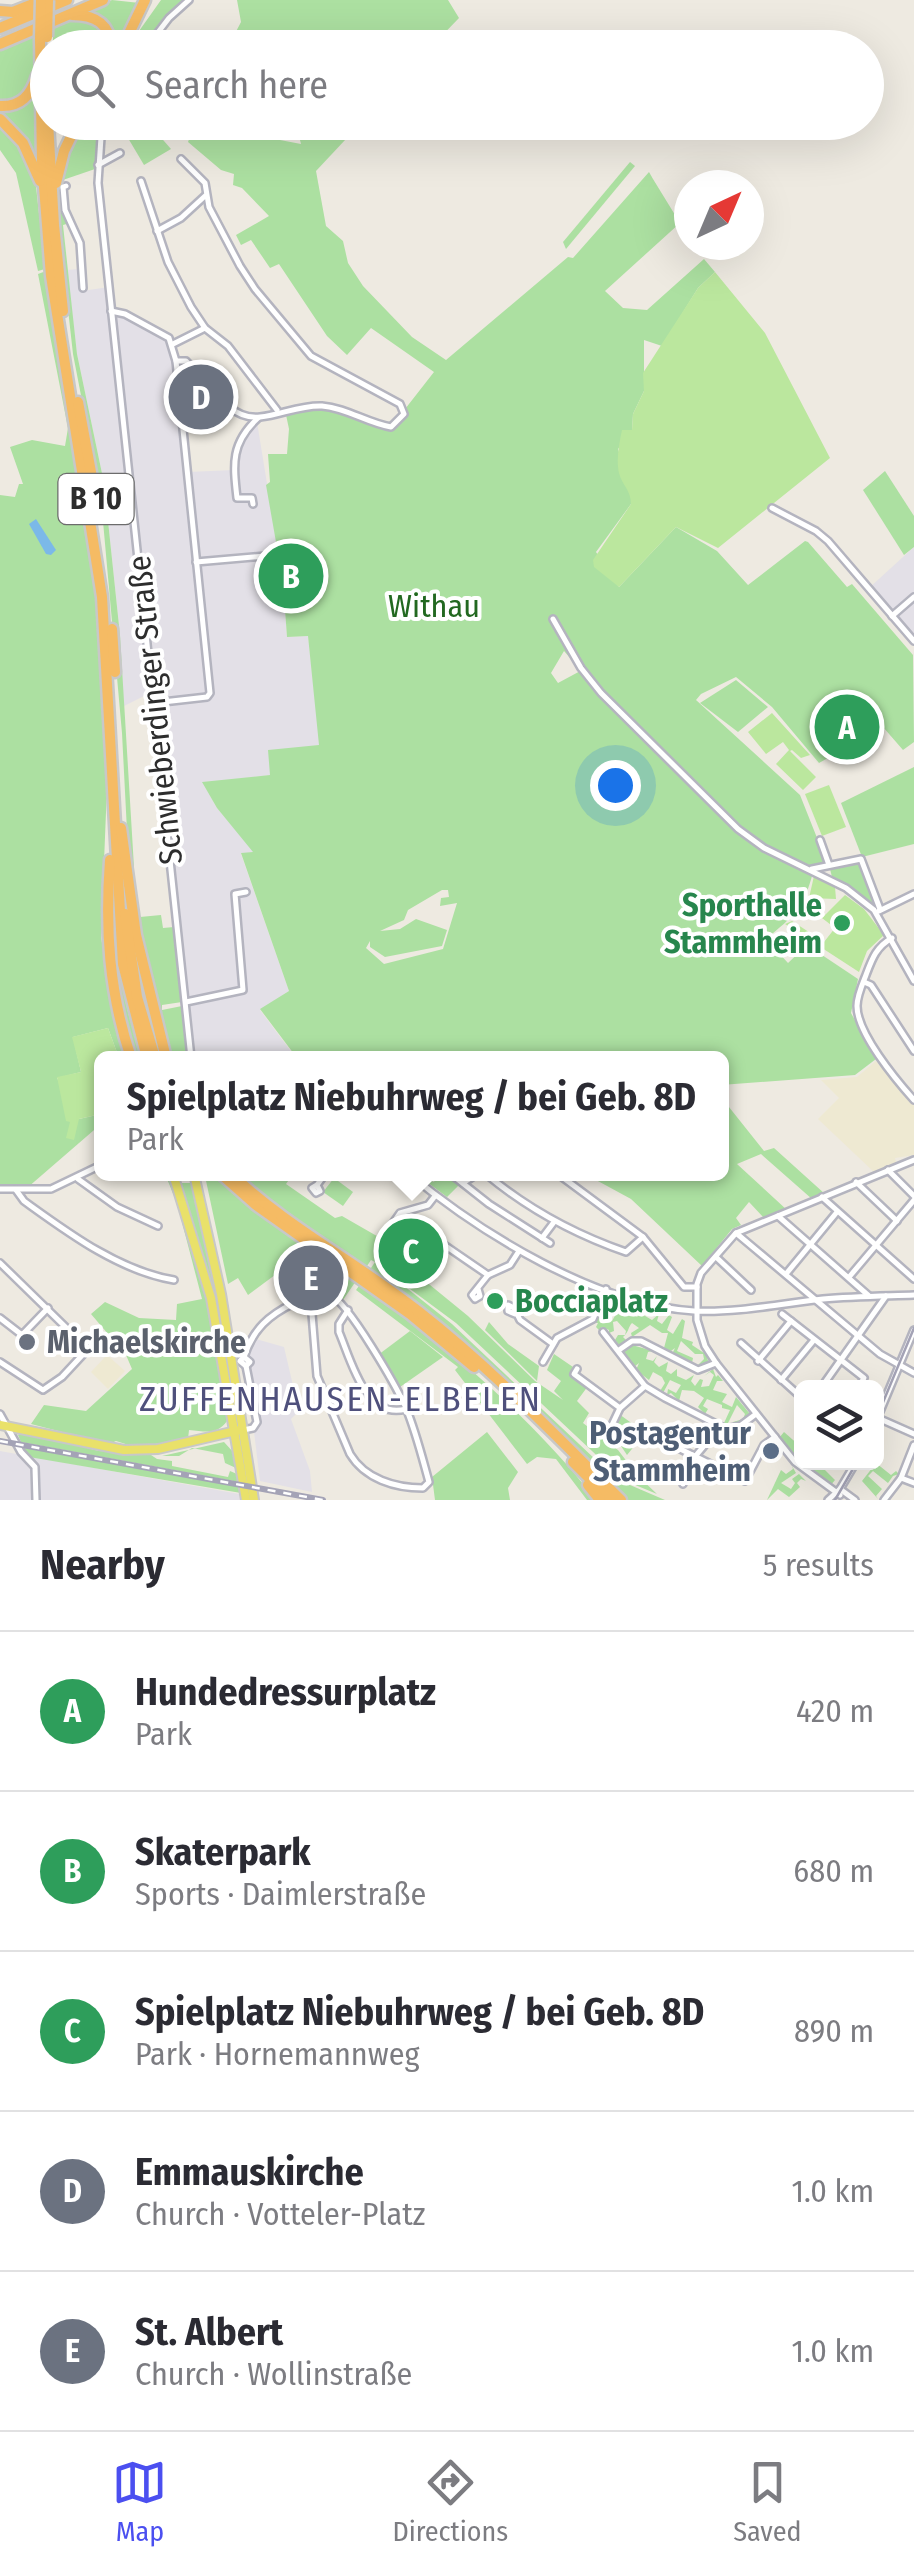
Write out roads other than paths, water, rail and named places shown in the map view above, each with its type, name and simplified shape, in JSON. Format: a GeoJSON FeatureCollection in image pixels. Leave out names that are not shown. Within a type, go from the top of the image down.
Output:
{"type":"FeatureCollection","features":[{"type":"Feature","properties":{"kind":"highway"},"geometry":{"type":"LineString","coordinates":[[0,25],[67,0]]}},
{"type":"Feature","properties":{"kind":"highway"},"geometry":{"type":"LineString","coordinates":[[0,42],[86,0]]}},
{"type":"Feature","properties":{"kind":"highway"},"geometry":{"type":"LineString","coordinates":[[30,30],[102,0]]}},
{"type":"Feature","properties":{"kind":"highway"},"geometry":{"type":"LineString","coordinates":[[131,30],[145,0]]}},
{"type":"Feature","properties":{"kind":"highway"},"geometry":{"type":"LineString","coordinates":[[0,25],[43,1]]}},
{"type":"Feature","properties":{"kind":"highway"},"geometry":{"type":"LineString","coordinates":[[0,11],[20,10],[43,1]]}},
{"type":"Feature","properties":{"kind":"highway","name":"B 10"},"geometry":{"type":"LineString","coordinates":[[43,1],[45,30]]}},
{"type":"Feature","properties":{"kind":"highway"},"geometry":{"type":"LineString","coordinates":[[68,15],[97,19],[107,30]]}},
{"type":"Feature","properties":{"kind":"highway"},"geometry":{"type":"LineString","coordinates":[[0,42],[30,30]]}},
{"type":"Feature","properties":{"kind":"highway"},"geometry":{"type":"LineString","coordinates":[[0,106],[14,106],[30,92]]}},
{"type":"Feature","properties":{"kind":"highway"},"geometry":{"type":"LineString","coordinates":[[0,119],[30,154],[44,196]]}},
{"type":"Feature","properties":{"kind":"highway","name":"B 10"},"geometry":{"type":"LineString","coordinates":[[44,140],[51,276],[102,596],[122,964],[145,1051]]}},
{"type":"Feature","properties":{"kind":"highway","name":"B 10"},"geometry":{"type":"LineString","coordinates":[[49,140],[52,209],[68,349],[98,515],[108,597],[128,947],[153,1051]]}},
{"type":"Feature","properties":{"kind":"highway"},"geometry":{"type":"LineString","coordinates":[[52,209],[58,168],[70,140]]}},
{"type":"Feature","properties":{"kind":"highway","name":"B 10"},"geometry":{"type":"LineString","coordinates":[[121,828],[136,935],[164,1051]]}},
{"type":"Feature","properties":{"kind":"highway","name":"B 10"},"geometry":{"type":"LineString","coordinates":[[114,840],[107,900],[109,965],[130,1051]]}},
{"type":"Feature","properties":{"kind":"highway"},"geometry":{"type":"LineString","coordinates":[[229,1181],[272,1217],[425,1326],[495,1386],[611,1500]]}},
{"type":"Feature","properties":{"kind":"highway"},"geometry":{"type":"LineString","coordinates":[[240,1181],[276,1211],[416,1309],[622,1500]]}},
{"type":"Feature","properties":{"kind":"highway"},"geometry":{"type":"LineString","coordinates":[[560,1449],[600,1500]]}},
{"type":"Feature","properties":{"kind":"main road"},"geometry":{"type":"LineString","coordinates":[[177,1181],[211,1298],[250,1500]]}},
{"type":"Feature","properties":{"kind":"main road"},"geometry":{"type":"LineString","coordinates":[[196,1181],[221,1294],[250,1500]]}},
{"type":"Feature","properties":{"kind":"main road"},"geometry":{"type":"LineString","coordinates":[[215,1436],[228,1425],[232,1410]]}},
{"type":"Feature","properties":{"kind":"main road"},"geometry":{"type":"LineString","coordinates":[[4,1425],[124,1450],[158,1449],[239,1430]]}},
{"type":"Feature","properties":{"kind":"main road"},"geometry":{"type":"LineString","coordinates":[[215,1436],[231,1442],[239,1454]]}},
{"type":"Feature","properties":{"kind":"street"},"geometry":{"type":"LineString","coordinates":[[159,30],[188,0]]}},
{"type":"Feature","properties":{"kind":"street","name":"Schwieberdinger Straße"},"geometry":{"type":"LineString","coordinates":[[100,140],[98,165],[111,311],[191,1051]]}},
{"type":"Feature","properties":{"kind":"street"},"geometry":{"type":"LineString","coordinates":[[98,165],[120,152]]}},
{"type":"Feature","properties":{"kind":"street"},"geometry":{"type":"LineString","coordinates":[[181,159],[205,183],[206,196],[220,228],[255,289],[310,356],[388,396],[404,412],[391,427],[326,406],[278,411],[258,418],[239,440],[234,462],[236,498],[252,498],[253,504]]}},
{"type":"Feature","properties":{"kind":"street"},"geometry":{"type":"LineString","coordinates":[[141,181],[176,280],[205,328],[228,346],[278,411]]}},
{"type":"Feature","properties":{"kind":"street"},"geometry":{"type":"LineString","coordinates":[[66,186],[62,196],[80,244],[83,288]]}},
{"type":"Feature","properties":{"kind":"street"},"geometry":{"type":"LineString","coordinates":[[157,231],[181,218],[206,196]]}},
{"type":"Feature","properties":{"kind":"street"},"geometry":{"type":"LineString","coordinates":[[111,311],[142,322],[168,338],[176,361],[210,693],[208,697],[154,703]]}},
{"type":"Feature","properties":{"kind":"street"},"geometry":{"type":"LineString","coordinates":[[172,344],[205,328]]}},
{"type":"Feature","properties":{"kind":"street"},"geometry":{"type":"LineString","coordinates":[[176,361],[186,361],[237,412],[258,418]]}},
{"type":"Feature","properties":{"kind":"street"},"geometry":{"type":"LineString","coordinates":[[203,422],[213,390]]}},
{"type":"Feature","properties":{"kind":"street"},"geometry":{"type":"LineString","coordinates":[[772,508],[816,530],[828,541],[914,641]]}},
{"type":"Feature","properties":{"kind":"street"},"geometry":{"type":"LineString","coordinates":[[196,562],[288,554]]}},
{"type":"Feature","properties":{"kind":"street"},"geometry":{"type":"LineString","coordinates":[[892,616],[914,596]]}},
{"type":"Feature","properties":{"kind":"street"},"geometry":{"type":"LineString","coordinates":[[553,619],[593,684],[726,818],[754,842],[827,878],[878,911]]}},
{"type":"Feature","properties":{"kind":"street"},"geometry":{"type":"LineString","coordinates":[[820,840],[827,878]]}},
{"type":"Feature","properties":{"kind":"street"},"geometry":{"type":"LineString","coordinates":[[809,870],[862,859],[878,911],[914,981]]}},
{"type":"Feature","properties":{"kind":"street"},"geometry":{"type":"LineString","coordinates":[[186,1002],[242,990],[236,894],[246,892]]}},
{"type":"Feature","properties":{"kind":"street"},"geometry":{"type":"LineString","coordinates":[[878,911],[914,894]]}},
{"type":"Feature","properties":{"kind":"street"},"geometry":{"type":"LineString","coordinates":[[892,938],[875,952],[858,999],[860,1020],[894,1076],[914,1100]]}},
{"type":"Feature","properties":{"kind":"street"},"geometry":{"type":"LineString","coordinates":[[864,982],[871,985],[914,1051]]}},
{"type":"Feature","properties":{"kind":"street"},"geometry":{"type":"LineString","coordinates":[[855,1500],[838,1494],[810,1475],[716,1362],[705,1346],[696,1287],[698,1278],[736,1233],[914,1160]]}},
{"type":"Feature","properties":{"kind":"street"},"geometry":{"type":"LineString","coordinates":[[0,1189],[51,1189],[94,1169]]}},
{"type":"Feature","properties":{"kind":"street"},"geometry":{"type":"LineString","coordinates":[[850,1276],[914,1198],[888,1170]]}},
{"type":"Feature","properties":{"kind":"street"},"geometry":{"type":"LineString","coordinates":[[78,1179],[117,1207],[158,1226]]}},
{"type":"Feature","properties":{"kind":"street"},"geometry":{"type":"LineString","coordinates":[[317,1185],[320,1181]]}},
{"type":"Feature","properties":{"kind":"street"},"geometry":{"type":"LineString","coordinates":[[418,1181],[519,1251],[606,1289],[656,1305],[697,1311],[914,1295]]}},
{"type":"Feature","properties":{"kind":"street"},"geometry":{"type":"LineString","coordinates":[[460,1181],[550,1243]]}},
{"type":"Feature","properties":{"kind":"street"},"geometry":{"type":"LineString","coordinates":[[463,1184],[467,1181]]}},
{"type":"Feature","properties":{"kind":"street"},"geometry":{"type":"LineString","coordinates":[[496,1181],[554,1222],[626,1252],[643,1236]]}},
{"type":"Feature","properties":{"kind":"street"},"geometry":{"type":"LineString","coordinates":[[568,1181],[643,1236],[682,1285],[696,1287]]}},
{"type":"Feature","properties":{"kind":"street"},"geometry":{"type":"LineString","coordinates":[[856,1182],[896,1220]]}},
{"type":"Feature","properties":{"kind":"street"},"geometry":{"type":"LineString","coordinates":[[16,1190],[24,1201],[92,1246],[153,1276],[174,1280]]}},
{"type":"Feature","properties":{"kind":"street"},"geometry":{"type":"LineString","coordinates":[[395,1224],[400,1214],[428,1205],[436,1194]]}},
{"type":"Feature","properties":{"kind":"street"},"geometry":{"type":"LineString","coordinates":[[822,1197],[914,1279]]}},
{"type":"Feature","properties":{"kind":"street"},"geometry":{"type":"LineString","coordinates":[[786,1274],[837,1212]]}},
{"type":"Feature","properties":{"kind":"street"},"geometry":{"type":"LineString","coordinates":[[778,1215],[869,1296]]}},
{"type":"Feature","properties":{"kind":"street"},"geometry":{"type":"LineString","coordinates":[[542,1238],[554,1222]]}},
{"type":"Feature","properties":{"kind":"street"},"geometry":{"type":"LineString","coordinates":[[736,1233],[858,1337],[914,1372]]}},
{"type":"Feature","properties":{"kind":"street"},"geometry":{"type":"LineString","coordinates":[[433,1242],[437,1240],[488,1276]]}},
{"type":"Feature","properties":{"kind":"street"},"geometry":{"type":"LineString","coordinates":[[478,1289],[488,1276],[510,1265],[519,1251]]}},
{"type":"Feature","properties":{"kind":"street"},"geometry":{"type":"LineString","coordinates":[[716,1256],[750,1290]]}},
{"type":"Feature","properties":{"kind":"street"},"geometry":{"type":"LineString","coordinates":[[0,1263],[88,1349],[46,1389],[0,1362]]}},
{"type":"Feature","properties":{"kind":"street"},"geometry":{"type":"LineString","coordinates":[[543,1362],[553,1344],[590,1322],[606,1289]]}},
{"type":"Feature","properties":{"kind":"street"},"geometry":{"type":"LineString","coordinates":[[239,1430],[252,1428],[257,1422],[246,1366],[250,1362],[244,1356],[250,1340],[276,1312],[307,1296],[326,1293],[348,1310],[406,1409],[429,1482],[417,1488],[387,1482],[356,1465],[320,1388],[307,1296]]}},
{"type":"Feature","properties":{"kind":"street"},"geometry":{"type":"LineString","coordinates":[[827,1380],[886,1296]]}},
{"type":"Feature","properties":{"kind":"street"},"geometry":{"type":"LineString","coordinates":[[0,1318],[22,1336],[48,1308]]}},
{"type":"Feature","properties":{"kind":"street"},"geometry":{"type":"LineString","coordinates":[[348,1310],[339,1332],[369,1396],[390,1411],[406,1409]]}},
{"type":"Feature","properties":{"kind":"street"},"geometry":{"type":"LineString","coordinates":[[515,1311],[553,1344]]}},
{"type":"Feature","properties":{"kind":"street"},"geometry":{"type":"LineString","coordinates":[[782,1314],[863,1380]]}},
{"type":"Feature","properties":{"kind":"street"},"geometry":{"type":"LineString","coordinates":[[758,1361],[791,1321]]}},
{"type":"Feature","properties":{"kind":"street"},"geometry":{"type":"LineString","coordinates":[[884,1404],[914,1330]]}},
{"type":"Feature","properties":{"kind":"street"},"geometry":{"type":"LineString","coordinates":[[602,1332],[644,1386],[718,1425],[735,1428],[756,1414]]}},
{"type":"Feature","properties":{"kind":"street"},"geometry":{"type":"LineString","coordinates":[[781,1380],[814,1340]]}},
{"type":"Feature","properties":{"kind":"street"},"geometry":{"type":"LineString","coordinates":[[619,1350],[632,1341],[640,1341],[698,1370],[716,1362]]}},
{"type":"Feature","properties":{"kind":"street"},"geometry":{"type":"LineString","coordinates":[[740,1343],[794,1391]]}},
{"type":"Feature","properties":{"kind":"street"},"geometry":{"type":"LineString","coordinates":[[584,1381],[620,1408]]}},
{"type":"Feature","properties":{"kind":"street"},"geometry":{"type":"LineString","coordinates":[[611,1427],[620,1408],[644,1386]]}},
{"type":"Feature","properties":{"kind":"street"},"geometry":{"type":"LineString","coordinates":[[0,1414],[20,1452],[37,1472],[36,1500]]}},
{"type":"Feature","properties":{"kind":"street"},"geometry":{"type":"LineString","coordinates":[[884,1423],[914,1434]]}},
{"type":"Feature","properties":{"kind":"street"},"geometry":{"type":"LineString","coordinates":[[684,1484],[694,1456],[712,1438],[718,1425]]}},
{"type":"Feature","properties":{"kind":"street"},"geometry":{"type":"LineString","coordinates":[[647,1436],[745,1480],[764,1446],[775,1437]]}},
{"type":"Feature","properties":{"kind":"street"},"geometry":{"type":"LineString","coordinates":[[884,1500],[901,1478],[914,1445]]}},
{"type":"Feature","properties":{"kind":"street"},"geometry":{"type":"LineString","coordinates":[[828,1500],[838,1494],[852,1470]]}},
{"type":"Feature","properties":{"kind":"street"},"geometry":{"type":"LineString","coordinates":[[901,1478],[914,1483]]}},
{"type":"Feature","properties":{"kind":"water"},"geometry":{"type":"Polygon","coordinates":[[[36,519],[56,550],[51,555],[46,554],[29,524],[36,519]]]}},
{"type":"Feature","properties":{"kind":"tram line"},"geometry":{"type":"LineString","coordinates":[[884,1400],[914,1328]]}},
{"type":"Feature","properties":{"kind":"tram line"},"geometry":{"type":"LineString","coordinates":[[835,1500],[852,1470]]}},
{"type":"Feature","properties":{"kind":"railway"},"geometry":{"type":"LineString","coordinates":[[0,1441],[323,1500]]}},
{"type":"Feature","properties":{"kind":"place","name":"Emmauskirche"},"geometry":{"type":"Point","coordinates":[201,397]}},
{"type":"Feature","properties":{"kind":"place","name":"Skaterpark"},"geometry":{"type":"Point","coordinates":[291,576]}},
{"type":"Feature","properties":{"kind":"place","name":"Hundedressurplatz"},"geometry":{"type":"Point","coordinates":[847,727]}},
{"type":"Feature","properties":{"kind":"place","name":"Sporthalle Stammheim"},"geometry":{"type":"Point","coordinates":[842,923]}},
{"type":"Feature","properties":{"kind":"place","name":"Spielplatz Niebuhrweg / bei Geb. 8D"},"geometry":{"type":"Point","coordinates":[411,1251]}},
{"type":"Feature","properties":{"kind":"place","name":"St. Albert"},"geometry":{"type":"Point","coordinates":[311,1278]}},
{"type":"Feature","properties":{"kind":"place","name":"Bocciaplatz"},"geometry":{"type":"Point","coordinates":[495,1301]}},
{"type":"Feature","properties":{"kind":"place","name":"Michaelskirche"},"geometry":{"type":"Point","coordinates":[27,1342]}},
{"type":"Feature","properties":{"kind":"place","name":"Postagentur Stammheim"},"geometry":{"type":"Point","coordinates":[771,1451]}},
{"type":"Feature","properties":{"kind":"district","name":"ZUFFENHAUSEN-ELBELEN"},"geometry":{"type":"Point","coordinates":[341,1399]}},
{"type":"Feature","properties":{"kind":"park label","name":"Withau"},"geometry":{"type":"Point","coordinates":[434,606]}}]}
